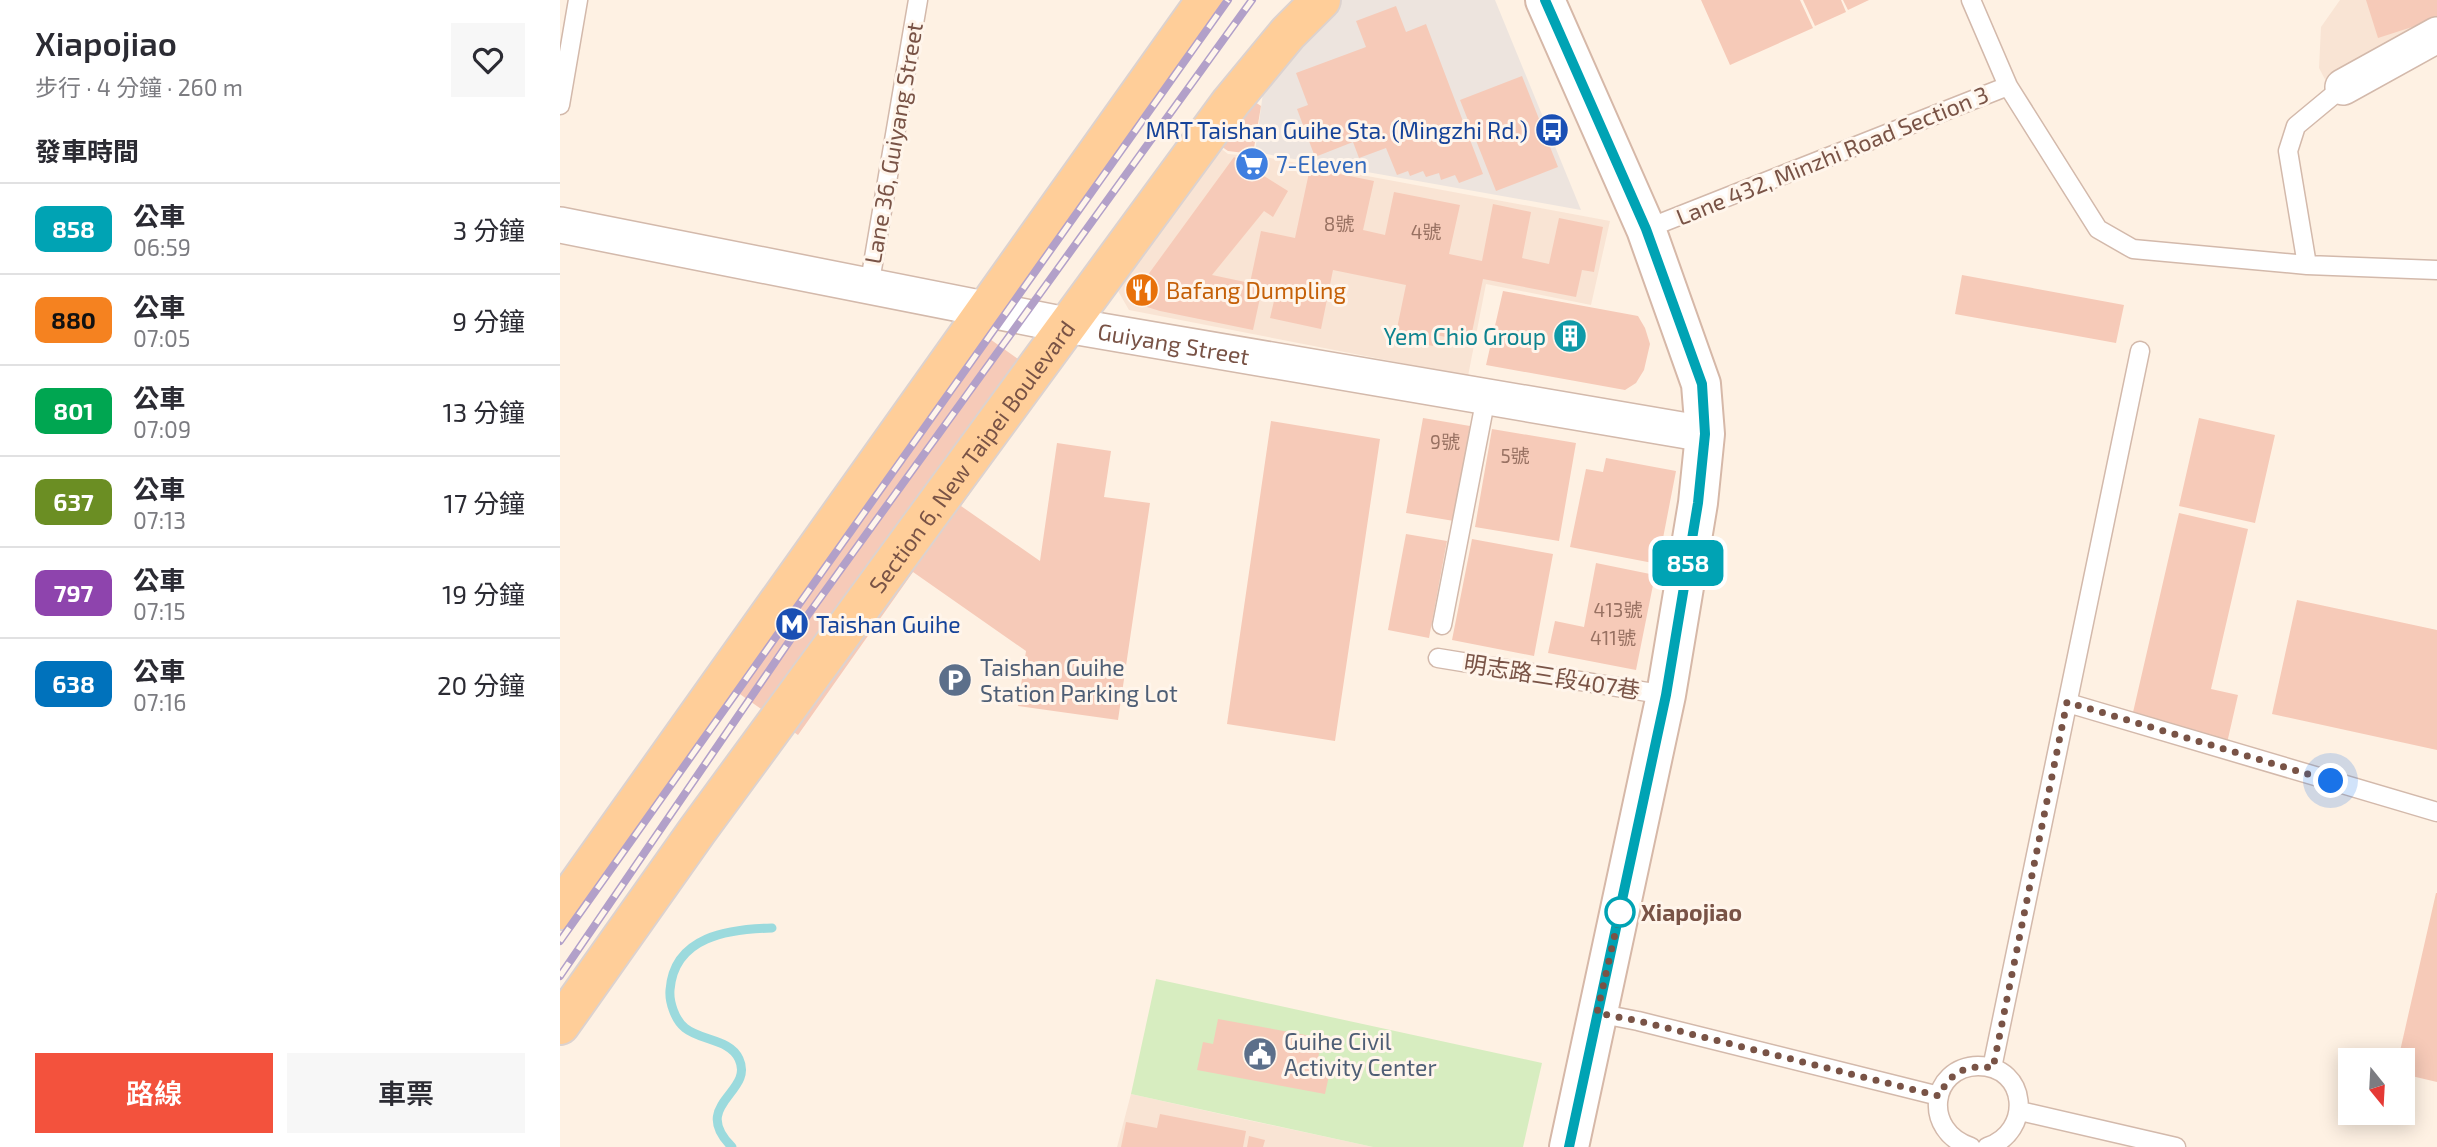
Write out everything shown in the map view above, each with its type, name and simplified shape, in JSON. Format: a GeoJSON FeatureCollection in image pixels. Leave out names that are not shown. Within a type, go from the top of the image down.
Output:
{"type":"FeatureCollection","features":[{"type":"Feature","properties":{"kind":"main road"},"geometry":{"type":"LineString","coordinates":[[560,910],[1206,0]]}},
{"type":"Feature","properties":{"kind":"main road","name":"Section 6, New Taipei Boulevard"},"geometry":{"type":"LineString","coordinates":[[560,1025],[705,820],[1231,102],[1288,33],[1321,0]]}},
{"type":"Feature","properties":{"kind":"main road"},"geometry":{"type":"LineString","coordinates":[[1545,0],[1646,229],[1702,384],[1705,434],[1698,503],[1666,695],[1569,1147]]}},
{"type":"Feature","properties":{"kind":"street"},"geometry":{"type":"LineString","coordinates":[[2343,88],[2437,35]]}},
{"type":"Feature","properties":{"kind":"street","name":"Guiyang Street"},"geometry":{"type":"LineString","coordinates":[[560,225],[1066,325],[1705,434]]}},
{"type":"Feature","properties":{"kind":"lane"},"geometry":{"type":"LineString","coordinates":[[560,105],[578,0]]}},
{"type":"Feature","properties":{"kind":"lane","name":"Lane 36, Guiyang Street"},"geometry":{"type":"LineString","coordinates":[[869,287],[918,0]]}},
{"type":"Feature","properties":{"kind":"lane"},"geometry":{"type":"LineString","coordinates":[[1971,0],[2008,86]]}},
{"type":"Feature","properties":{"kind":"lane","name":"Lane 432, Minzhi Road Section 3"},"geometry":{"type":"LineString","coordinates":[[1646,229],[2008,86],[2098,229],[2133,249],[2307,265],[2437,270]]}},
{"type":"Feature","properties":{"kind":"lane"},"geometry":{"type":"LineString","coordinates":[[2307,265],[2288,152],[2296,126],[2343,88]]}},
{"type":"Feature","properties":{"kind":"lane"},"geometry":{"type":"LineString","coordinates":[[1993,1068],[2140,351]]}},
{"type":"Feature","properties":{"kind":"lane"},"geometry":{"type":"LineString","coordinates":[[1442,625],[1486,397]]}},
{"type":"Feature","properties":{"kind":"lane","name":"明志路三段407巷"},"geometry":{"type":"LineString","coordinates":[[1437,658],[1666,695]]}},
{"type":"Feature","properties":{"kind":"lane"},"geometry":{"type":"LineString","coordinates":[[2067,702],[2437,812]]}},
{"type":"Feature","properties":{"kind":"lane"},"geometry":{"type":"LineString","coordinates":[[1597,1013],[1639,1021],[1939,1096]]}},
{"type":"Feature","properties":{"kind":"lane"},"geometry":{"type":"LineString","coordinates":[[1970,1147],[1948,1135],[1937,1110],[1939,1096],[1954,1074],[1979,1066],[1993,1068],[2004,1075],[2013,1085],[2020,1111],[2009,1135],[1987,1147]]}},
{"type":"Feature","properties":{"kind":"lane"},"geometry":{"type":"LineString","coordinates":[[2020,1111],[2176,1147]]}},
{"type":"Feature","properties":{"kind":"shaded area"},"geometry":{"type":"Polygon","coordinates":[[[1328,0],[1495,0],[1581,210],[1255,152],[1265,78],[1328,0]]]}},
{"type":"Feature","properties":{"kind":"shaded area"},"geometry":{"type":"Polygon","coordinates":[[[2340,0],[2437,0],[2408,64],[2339,106],[2319,68],[2321,27],[2340,0]]]}},
{"type":"Feature","properties":{"kind":"shaded area"},"geometry":{"type":"Polygon","coordinates":[[[1213,142],[1228,154],[1270,158],[1610,221],[1591,305],[1486,284],[1468,376],[1129,310],[1114,284],[1213,142]]]}},
{"type":"Feature","properties":{"kind":"shaded area"},"geometry":{"type":"Polygon","coordinates":[[[1131,1094],[1252,1121],[1373,1147],[1117,1147],[1131,1094]]]}},
{"type":"Feature","properties":{"kind":"green space"},"geometry":{"type":"Polygon","coordinates":[[[1156,979],[1542,1063],[1523,1147],[1373,1147],[1131,1094],[1156,979]]]}},
{"type":"Feature","properties":{"kind":"building"},"geometry":{"type":"Polygon","coordinates":[[[1701,0],[1800,0],[1813,28],[1730,65],[1701,0]]]}},
{"type":"Feature","properties":{"kind":"building"},"geometry":{"type":"Polygon","coordinates":[[[1803,0],[1841,0],[1846,12],[1815,26],[1803,0]]]}},
{"type":"Feature","properties":{"kind":"building"},"geometry":{"type":"Polygon","coordinates":[[[1843,0],[1869,0],[1848,10],[1843,0]]]}},
{"type":"Feature","properties":{"kind":"building"},"geometry":{"type":"Polygon","coordinates":[[[2366,0],[2437,0],[2437,19],[2378,38],[2366,0]]]}},
{"type":"Feature","properties":{"kind":"building"},"geometry":{"type":"Polygon","coordinates":[[[1396,6],[1406,32],[1426,24],[1483,174],[1459,183],[1455,175],[1441,180],[1439,173],[1426,177],[1423,171],[1410,176],[1408,171],[1397,175],[1386,148],[1359,158],[1353,142],[1315,157],[1297,109],[1308,105],[1296,73],[1366,47],[1356,21],[1396,6]]]}},
{"type":"Feature","properties":{"kind":"building"},"geometry":{"type":"Polygon","coordinates":[[[1522,76],[1558,167],[1496,191],[1460,100],[1522,76]]]}},
{"type":"Feature","properties":{"kind":"building"},"geometry":{"type":"Polygon","coordinates":[[[1246,96],[1261,106],[1253,154],[1228,151],[1212,140],[1246,96]]]}},
{"type":"Feature","properties":{"kind":"building"},"geometry":{"type":"Polygon","coordinates":[[[1234,157],[1288,191],[1273,217],[1264,211],[1212,275],[1250,283],[1261,231],[1295,238],[1310,168],[1374,181],[1363,230],[1385,235],[1394,192],[1460,205],[1449,254],[1477,260],[1482,261],[1493,204],[1531,212],[1522,258],[1549,264],[1559,218],[1603,227],[1594,272],[1582,270],[1576,297],[1483,279],[1470,342],[1436,335],[1433,346],[1395,338],[1406,285],[1333,270],[1321,329],[1270,318],[1274,301],[1260,298],[1253,330],[1147,307],[1142,299],[1142,283],[1234,157]]]}},
{"type":"Feature","properties":{"kind":"building"},"geometry":{"type":"Polygon","coordinates":[[[1962,275],[2124,305],[2116,343],[1955,314],[1962,275]]]}},
{"type":"Feature","properties":{"kind":"building","name":"Yem Chio Group"},"geometry":{"type":"Polygon","coordinates":[[[1503,291],[1638,316],[1650,344],[1644,370],[1636,383],[1625,390],[1486,365],[1503,291]]]}},
{"type":"Feature","properties":{"kind":"building"},"geometry":{"type":"Polygon","coordinates":[[[959,317],[1049,381],[961,506],[1040,561],[1057,443],[1111,451],[1104,497],[1150,503],[1118,720],[1018,706],[1026,651],[913,572],[798,735],[707,671],[959,317]]]}},
{"type":"Feature","properties":{"kind":"building"},"geometry":{"type":"Polygon","coordinates":[[[1423,418],[1470,426],[1454,521],[1406,513],[1423,418]]]}},
{"type":"Feature","properties":{"kind":"building"},"geometry":{"type":"Polygon","coordinates":[[[2199,418],[2275,435],[2255,523],[2179,506],[2199,418]]]}},
{"type":"Feature","properties":{"kind":"building"},"geometry":{"type":"Polygon","coordinates":[[[1271,421],[1380,439],[1335,741],[1227,724],[1271,421]]]}},
{"type":"Feature","properties":{"kind":"building"},"geometry":{"type":"Polygon","coordinates":[[[1492,429],[1576,443],[1559,541],[1475,527],[1492,429]]]}},
{"type":"Feature","properties":{"kind":"building"},"geometry":{"type":"Polygon","coordinates":[[[1606,458],[1676,471],[1658,564],[1570,547],[1586,469],[1603,472],[1606,458]]]}},
{"type":"Feature","properties":{"kind":"building"},"geometry":{"type":"Polygon","coordinates":[[[2179,513],[2248,529],[2211,689],[2238,695],[2227,743],[2131,721],[2179,513]]]}},
{"type":"Feature","properties":{"kind":"building"},"geometry":{"type":"Polygon","coordinates":[[[1406,534],[1447,541],[1429,638],[1388,630],[1406,534]]]}},
{"type":"Feature","properties":{"kind":"building"},"geometry":{"type":"Polygon","coordinates":[[[1472,539],[1553,554],[1534,656],[1452,640],[1472,539]]]}},
{"type":"Feature","properties":{"kind":"building"},"geometry":{"type":"Polygon","coordinates":[[[1596,563],[1655,575],[1636,670],[1548,653],[1555,621],[1584,627],[1596,563]]]}},
{"type":"Feature","properties":{"kind":"building"},"geometry":{"type":"Polygon","coordinates":[[[2297,600],[2437,630],[2437,750],[2272,714],[2297,600]]]}},
{"type":"Feature","properties":{"kind":"building"},"geometry":{"type":"Polygon","coordinates":[[[2437,893],[2437,1082],[2415,1077],[2415,1048],[2401,1048],[2437,893]]]}},
{"type":"Feature","properties":{"kind":"building","name":"Guihe Civil Activity Center"},"geometry":{"type":"Polygon","coordinates":[[[1218,1019],[1322,1038],[1317,1064],[1331,1066],[1325,1094],[1197,1070],[1203,1042],[1213,1044],[1218,1019]]]}},
{"type":"Feature","properties":{"kind":"building"},"geometry":{"type":"Polygon","coordinates":[[[1160,1114],[1246,1131],[1243,1147],[1121,1147],[1126,1122],[1157,1128],[1160,1114]]]}},
{"type":"Feature","properties":{"kind":"building"},"geometry":{"type":"Polygon","coordinates":[[[1249,1136],[1265,1140],[1263,1147],[1247,1147],[1249,1136]]]}},
{"type":"Feature","properties":{"kind":"waterway"},"geometry":{"type":"LineString","coordinates":[[732,1147],[721,1132],[717,1120],[725,1100],[739,1081],[742,1071],[739,1059],[729,1048],[681,1025],[673,1010],[670,990],[674,972],[682,958],[706,939],[738,931],[772,928]]}},
{"type":"Feature","properties":{"kind":"railway"},"geometry":{"type":"LineString","coordinates":[[560,941],[1228,0]]}},
{"type":"Feature","properties":{"kind":"railway"},"geometry":{"type":"LineString","coordinates":[[560,976],[797,630],[1252,0]]}},
{"type":"Feature","properties":{"kind":"bus line","name":"858"},"geometry":{"type":"LineString","coordinates":[[1545,0],[1646,229],[1702,384],[1705,434],[1698,503],[1666,695],[1569,1147]]}},
{"type":"Feature","properties":{"kind":"place","name":"MRT Taishan Guihe Sta. (Mingzhi Rd.)"},"geometry":{"type":"Point","coordinates":[1552,130]}},
{"type":"Feature","properties":{"kind":"place","name":"7-Eleven"},"geometry":{"type":"Point","coordinates":[1252,164]}},
{"type":"Feature","properties":{"kind":"place","name":"Bafang Dumpling"},"geometry":{"type":"Point","coordinates":[1142,290]}},
{"type":"Feature","properties":{"kind":"place","name":"Yem Chio Group"},"geometry":{"type":"Point","coordinates":[1570,336]}},
{"type":"Feature","properties":{"kind":"place","name":"Taishan Guihe"},"geometry":{"type":"Point","coordinates":[792,624]}},
{"type":"Feature","properties":{"kind":"place","name":"Taishan Guihe Station Parking Lot"},"geometry":{"type":"Point","coordinates":[955,680]}},
{"type":"Feature","properties":{"kind":"place","name":"Xiapojiao"},"geometry":{"type":"Point","coordinates":[1620,912]}},
{"type":"Feature","properties":{"kind":"place","name":"Guihe Civil Activity Center"},"geometry":{"type":"Point","coordinates":[1260,1054]}},
{"type":"Feature","properties":{"kind":"route"},"geometry":{"type":"LineString","coordinates":[[1620,912],[1597,1013],[1639,1021],[1939,1096],[1954,1074],[1979,1066],[1993,1068],[2067,702],[2331,781]]}}]}
